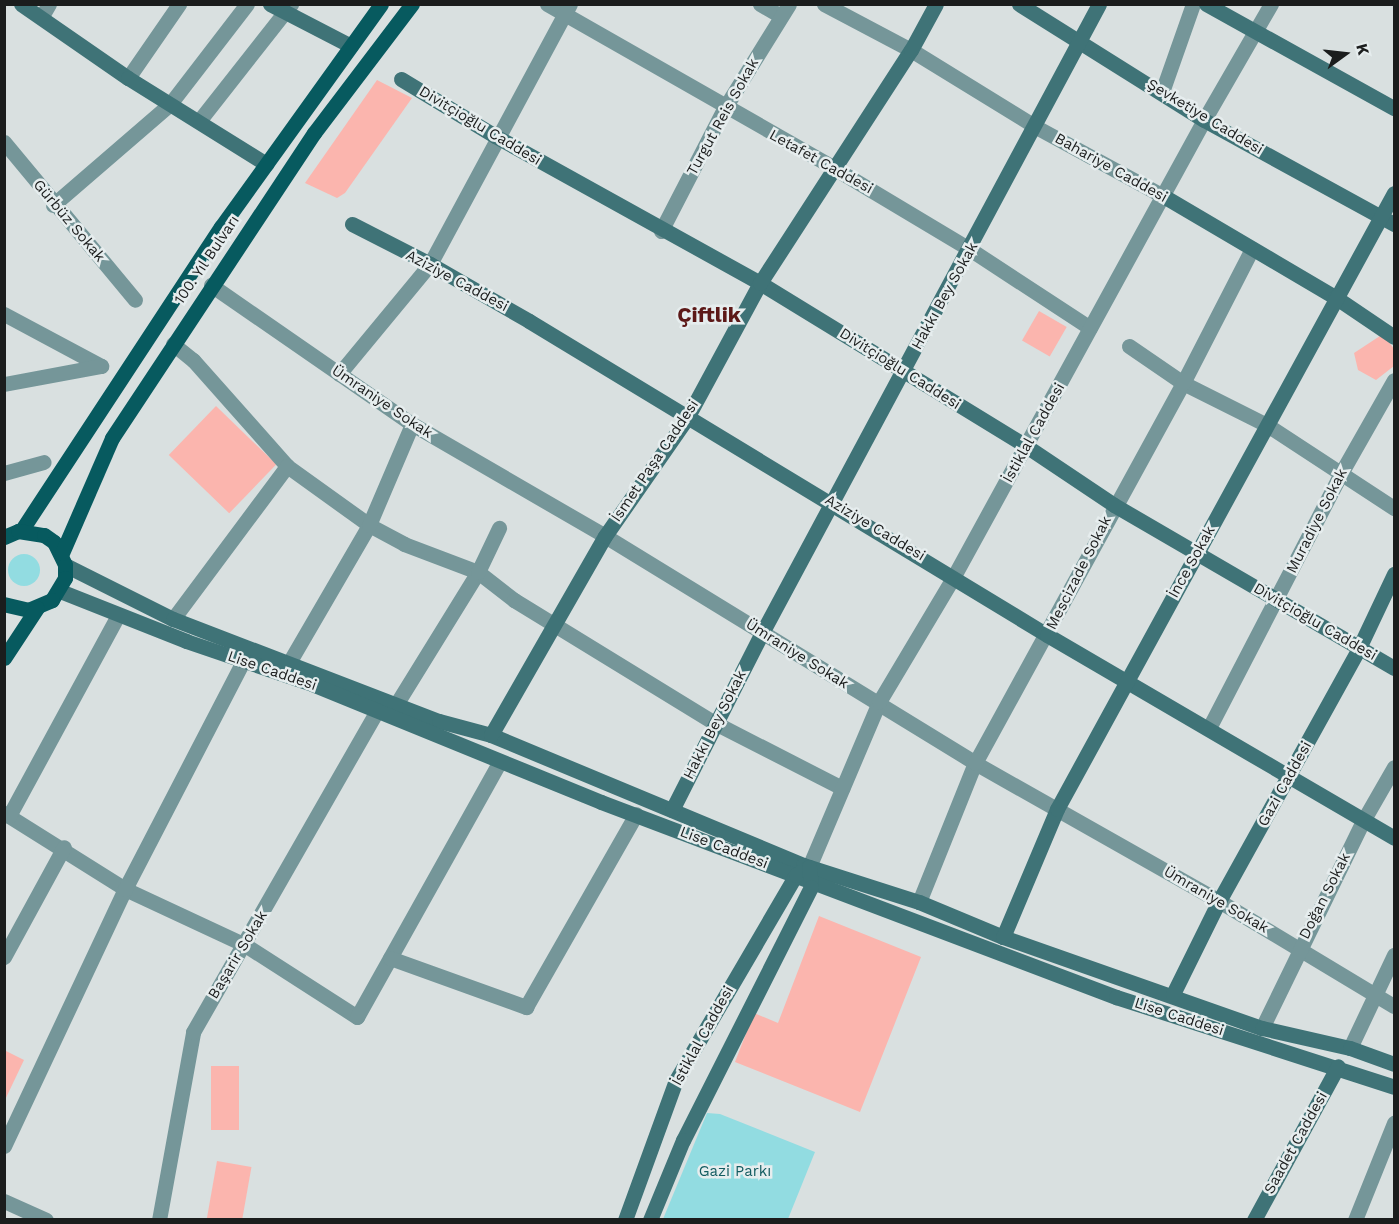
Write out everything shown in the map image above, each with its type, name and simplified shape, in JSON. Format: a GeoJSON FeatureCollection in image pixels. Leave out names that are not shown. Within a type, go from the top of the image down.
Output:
{"type":"FeatureCollection","features":[{"type":"Feature","properties":{"kind":"main road","name":"100. Yıl Bulvarı"},"geometry":{"type":"LineString","coordinates":[[21,531],[266,164],[381,4]]}},
{"type":"Feature","properties":{"kind":"main road","name":"100. Yıl Bulvarı"},"geometry":{"type":"LineString","coordinates":[[60,591],[63,559],[112,438],[211,285],[314,133],[412,4]]}},
{"type":"Feature","properties":{"kind":"main road"},"geometry":{"type":"LineString","coordinates":[[4,537],[21,531],[44,535],[63,559]]}},
{"type":"Feature","properties":{"kind":"main road"},"geometry":{"type":"LineString","coordinates":[[4,658],[37,608],[60,591]]}},
{"type":"Feature","properties":{"kind":"main road"},"geometry":{"type":"LineString","coordinates":[[4,604],[16,609],[37,608]]}},
{"type":"Feature","properties":{"kind":"street"},"geometry":{"type":"LineString","coordinates":[[21,4],[45,10],[128,78],[266,164]]}},
{"type":"Feature","properties":{"kind":"street"},"geometry":{"type":"LineString","coordinates":[[128,78],[179,4]]}},
{"type":"Feature","properties":{"kind":"street"},"geometry":{"type":"LineString","coordinates":[[53,205],[170,104],[247,4]]}},
{"type":"Feature","properties":{"kind":"street"},"geometry":{"type":"LineString","coordinates":[[270,4],[289,10],[351,46]]}},
{"type":"Feature","properties":{"kind":"street","name":"Letafet Caddesi"},"geometry":{"type":"LineString","coordinates":[[547,4],[567,10],[724,109],[834,168],[971,250],[1090,328]]}},
{"type":"Feature","properties":{"kind":"street"},"geometry":{"type":"LineString","coordinates":[[760,4],[785,10]]}},
{"type":"Feature","properties":{"kind":"street","name":"Bahariye Caddesi"},"geometry":{"type":"LineString","coordinates":[[824,4],[911,50],[1036,127],[1165,197],[1335,297],[1395,337]]}},
{"type":"Feature","properties":{"kind":"street","name":"İsmet Paşa Caddesi"},"geometry":{"type":"LineString","coordinates":[[491,735],[605,536],[687,418],[760,283],[911,50],[936,4]]}},
{"type":"Feature","properties":{"kind":"street","name":"Şevketiye Caddesi"},"geometry":{"type":"LineString","coordinates":[[1019,4],[1081,40],[1204,120],[1389,220]]}},
{"type":"Feature","properties":{"kind":"street","name":"Hakkı Bey Sokak"},"geometry":{"type":"LineString","coordinates":[[672,810],[763,632],[971,250],[1099,4]]}},
{"type":"Feature","properties":{"kind":"street"},"geometry":{"type":"LineString","coordinates":[[1162,93],[1193,4]]}},
{"type":"Feature","properties":{"kind":"street"},"geometry":{"type":"LineString","coordinates":[[1206,4],[1395,108]]}},
{"type":"Feature","properties":{"kind":"street","name":"İstiklal Caddesi"},"geometry":{"type":"LineString","coordinates":[[650,1220],[683,1140],[806,875],[879,702],[954,576],[1090,328],[1165,197],[1204,120],[1257,32],[1271,4]]}},
{"type":"Feature","properties":{"kind":"street"},"geometry":{"type":"LineString","coordinates":[[199,121],[289,10]]}},
{"type":"Feature","properties":{"kind":"street"},"geometry":{"type":"LineString","coordinates":[[339,374],[430,264],[495,136],[567,10]]}},
{"type":"Feature","properties":{"kind":"street","name":"Turgut Reis Sokak"},"geometry":{"type":"LineString","coordinates":[[661,231],[724,109],[785,10]]}},
{"type":"Feature","properties":{"kind":"street","name":"Divitçioğlu Caddesi"},"geometry":{"type":"LineString","coordinates":[[401,78],[495,136],[661,231],[760,283],[1026,446],[1114,505],[1199,552],[1276,600],[1395,668]]}},
{"type":"Feature","properties":{"kind":"street","name":"Gürbüz Sokak"},"geometry":{"type":"LineString","coordinates":[[4,142],[53,205],[135,300]]}},
{"type":"Feature","properties":{"kind":"street","name":"İnce Sokak"},"geometry":{"type":"LineString","coordinates":[[1003,937],[1057,809],[1126,679],[1199,552],[1335,297],[1389,220],[1395,193]]}},
{"type":"Feature","properties":{"kind":"street","name":"Aziziye Caddesi"},"geometry":{"type":"LineString","coordinates":[[352,224],[430,264],[834,503],[1047,635],[1291,775],[1362,821],[1395,838]]}},
{"type":"Feature","properties":{"kind":"street","name":"Mescizade Sokak"},"geometry":{"type":"LineString","coordinates":[[919,902],[975,763],[1047,635],[1114,505],[1183,383],[1252,249]]}},
{"type":"Feature","properties":{"kind":"street","name":"Ümraniye Sokak"},"geometry":{"type":"LineString","coordinates":[[211,285],[412,424],[605,536],[975,763],[1219,900],[1395,1006]]}},
{"type":"Feature","properties":{"kind":"street"},"geometry":{"type":"LineString","coordinates":[[4,314],[101,366],[4,384]]}},
{"type":"Feature","properties":{"kind":"street"},"geometry":{"type":"LineString","coordinates":[[173,344],[193,360],[287,466],[369,525],[404,544],[477,572],[514,600],[556,623],[716,723],[842,788]]}},
{"type":"Feature","properties":{"kind":"street"},"geometry":{"type":"LineString","coordinates":[[1129,346],[1183,383],[1267,426],[1340,475],[1395,508]]}},
{"type":"Feature","properties":{"kind":"street","name":"Muradiye Sokak"},"geometry":{"type":"LineString","coordinates":[[1209,728],[1340,475],[1395,380]]}},
{"type":"Feature","properties":{"kind":"street"},"geometry":{"type":"LineString","coordinates":[[290,661],[369,525],[412,424]]}},
{"type":"Feature","properties":{"kind":"street"},"geometry":{"type":"LineString","coordinates":[[4,473],[44,462]]}},
{"type":"Feature","properties":{"kind":"street"},"geometry":{"type":"LineString","coordinates":[[173,619],[287,466]]}},
{"type":"Feature","properties":{"kind":"street"},"geometry":{"type":"LineString","coordinates":[[376,713],[397,703],[477,572],[499,528]]}},
{"type":"Feature","properties":{"kind":"street","name":"Lise Caddesi"},"geometry":{"type":"LineString","coordinates":[[63,559],[173,619],[290,661],[439,721],[491,735],[672,810],[806,875],[919,902],[1003,937],[1173,994],[1262,1028],[1350,1048],[1395,1064]]}},
{"type":"Feature","properties":{"kind":"street","name":"Gazi Caddesi"},"geometry":{"type":"LineString","coordinates":[[1173,994],[1219,900],[1291,775],[1359,648],[1395,574]]}},
{"type":"Feature","properties":{"kind":"street","name":"Lise Caddesi"},"geometry":{"type":"LineString","coordinates":[[60,591],[118,615],[312,684],[376,713],[636,814],[806,875],[1116,997],[1338,1066],[1395,1087]]}},
{"type":"Feature","properties":{"kind":"street"},"geometry":{"type":"LineString","coordinates":[[118,615],[7,814],[64,847],[125,889],[245,945],[357,1017],[500,761]]}},
{"type":"Feature","properties":{"kind":"street"},"geometry":{"type":"LineString","coordinates":[[4,1146],[125,889],[243,661]]}},
{"type":"Feature","properties":{"kind":"street","name":"Başarir Sokak"},"geometry":{"type":"LineString","coordinates":[[159,1220],[193,1032],[245,945],[376,713]]}},
{"type":"Feature","properties":{"kind":"street","name":"Doğan Sokak"},"geometry":{"type":"LineString","coordinates":[[1262,1028],[1298,949],[1362,821],[1395,767]]}},
{"type":"Feature","properties":{"kind":"street"},"geometry":{"type":"LineString","coordinates":[[390,958],[526,1007],[636,814]]}},
{"type":"Feature","properties":{"kind":"street"},"geometry":{"type":"LineString","coordinates":[[4,957],[64,847]]}},
{"type":"Feature","properties":{"kind":"street","name":"İstiklal Caddesi"},"geometry":{"type":"LineString","coordinates":[[625,1220],[676,1080],[806,875]]}},
{"type":"Feature","properties":{"kind":"street"},"geometry":{"type":"LineString","coordinates":[[1350,1048],[1395,955]]}},
{"type":"Feature","properties":{"kind":"street","name":"Saadet Caddesi"},"geometry":{"type":"LineString","coordinates":[[1254,1220],[1338,1066]]}},
{"type":"Feature","properties":{"kind":"street"},"geometry":{"type":"LineString","coordinates":[[1355,1220],[1395,1123]]}},
{"type":"Feature","properties":{"kind":"street"},"geometry":{"type":"LineString","coordinates":[[4,1201],[45,1220]]}},
{"type":"Feature","properties":{"kind":"green space"},"geometry":{"type":"Polygon","coordinates":[[[24,554],[35,559],[40,570],[35,581],[24,586],[13,581],[8,570],[13,559],[24,554]]]}},
{"type":"Feature","properties":{"kind":"green space","name":"Gazi Parkı"},"geometry":{"type":"Polygon","coordinates":[[[707,1113],[720,1114],[815,1152],[788,1219],[663,1219],[707,1113]]]}},
{"type":"Feature","properties":{"kind":"building"},"geometry":{"type":"Polygon","coordinates":[[[377,80],[412,98],[345,193],[337,198],[305,183],[377,80]]]}},
{"type":"Feature","properties":{"kind":"building"},"geometry":{"type":"Polygon","coordinates":[[[1039,311],[1067,327],[1050,356],[1022,340],[1039,311]]]}},
{"type":"Feature","properties":{"kind":"building"},"geometry":{"type":"Polygon","coordinates":[[[1383,334],[1394,349],[1394,366],[1376,380],[1358,370],[1354,353],[1383,334]]]}},
{"type":"Feature","properties":{"kind":"building"},"geometry":{"type":"Polygon","coordinates":[[[216,406],[276,464],[229,513],[169,455],[216,406]]]}},
{"type":"Feature","properties":{"kind":"building"},"geometry":{"type":"Polygon","coordinates":[[[819,916],[921,957],[860,1112],[735,1062],[754,1013],[778,1023],[819,916]]]}},
{"type":"Feature","properties":{"kind":"building"},"geometry":{"type":"Polygon","coordinates":[[[4,1050],[24,1060],[4,1102],[4,1050]]]}},
{"type":"Feature","properties":{"kind":"building"},"geometry":{"type":"Polygon","coordinates":[[[211,1066],[239,1066],[239,1130],[211,1130],[211,1066]]]}},
{"type":"Feature","properties":{"kind":"building"},"geometry":{"type":"Polygon","coordinates":[[[217,1161],[251,1167],[242,1220],[207,1220],[217,1161]]]}},
{"type":"Feature","properties":{"kind":"district","name":"Çiftlik"},"geometry":{"type":"Point","coordinates":[709,315]}}]}
